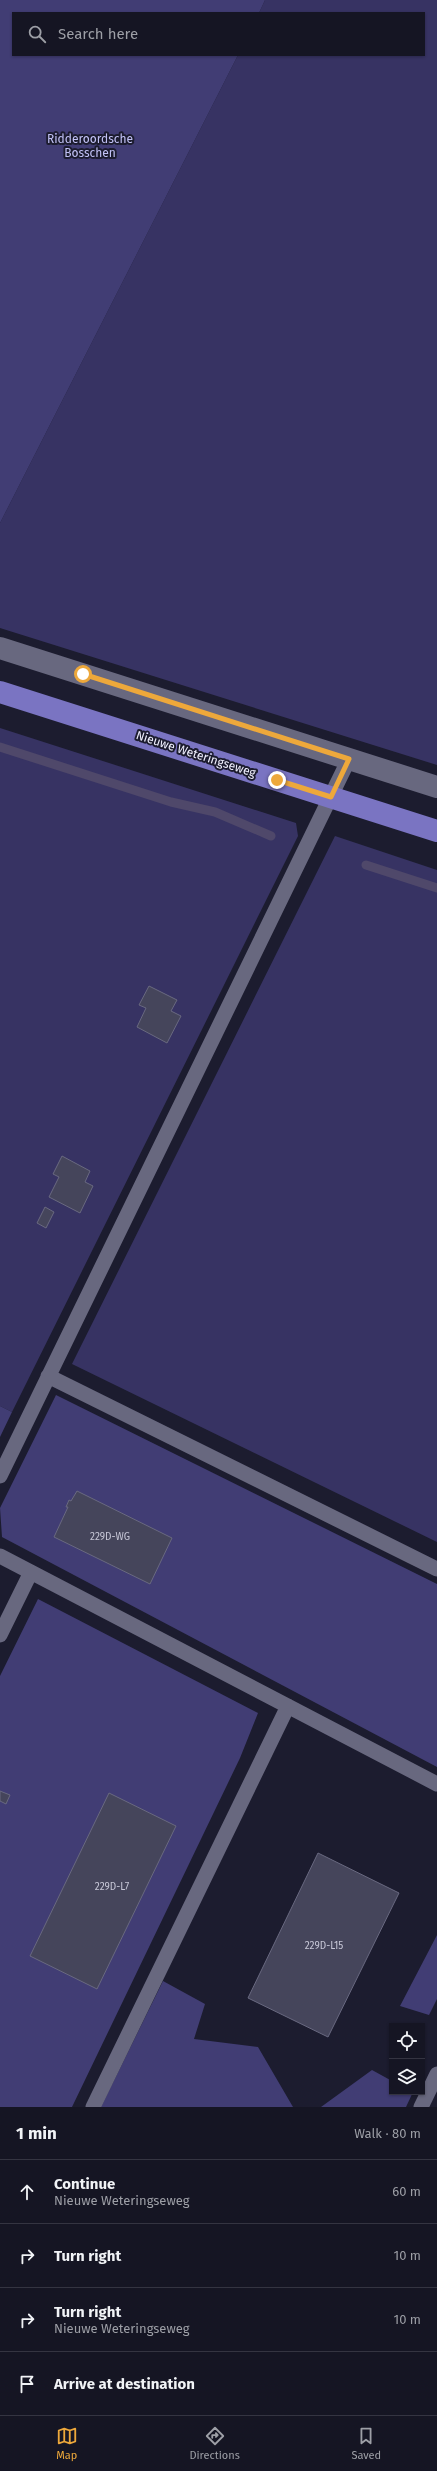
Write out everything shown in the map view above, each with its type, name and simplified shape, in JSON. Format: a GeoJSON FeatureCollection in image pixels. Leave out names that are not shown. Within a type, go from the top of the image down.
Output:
{"type":"FeatureCollection","features":[{"type":"Feature","properties":{"kind":"main road","name":"Nieuwe Weteringseweg"},"geometry":{"type":"LineString","coordinates":[[0,692],[437,831]]}},
{"type":"Feature","properties":{"kind":"street"},"geometry":{"type":"LineString","coordinates":[[0,648],[437,787]]}},
{"type":"Feature","properties":{"kind":"lane"},"geometry":{"type":"LineString","coordinates":[[0,1476],[349,759]]}},
{"type":"Feature","properties":{"kind":"lane"},"geometry":{"type":"LineString","coordinates":[[48,1376],[437,1569]]}},
{"type":"Feature","properties":{"kind":"lane"},"geometry":{"type":"LineString","coordinates":[[0,1556],[437,1784]]}},
{"type":"Feature","properties":{"kind":"lane"},"geometry":{"type":"LineString","coordinates":[[0,1635],[30,1572]]}},
{"type":"Feature","properties":{"kind":"lane"},"geometry":{"type":"LineString","coordinates":[[93,2107],[288,1706]]}},
{"type":"Feature","properties":{"kind":"lane"},"geometry":{"type":"LineString","coordinates":[[421,2107],[437,2074]]}},
{"type":"Feature","properties":{"kind":"shaded area"},"geometry":{"type":"Polygon","coordinates":[[[265,0],[437,0],[437,765],[0,628],[0,523],[237,56],[425,56],[425,12],[259,12],[265,0]]]}},
{"type":"Feature","properties":{"kind":"shaded area"},"geometry":{"type":"Polygon","coordinates":[[[0,728],[296,823],[298,836],[12,1412],[0,1406],[0,728]]]}},
{"type":"Feature","properties":{"kind":"shaded area"},"geometry":{"type":"Polygon","coordinates":[[[335,836],[437,870],[437,1542],[72,1364],[335,836]]]}},
{"type":"Feature","properties":{"kind":"green space","name":"Ridderoordsche Bosschen"},"geometry":{"type":"Polygon","coordinates":[[[0,0],[265,0],[259,12],[12,12],[12,56],[237,56],[0,523],[0,0]]]}},
{"type":"Feature","properties":{"kind":"green space"},"geometry":{"type":"Polygon","coordinates":[[[56,1395],[437,1584],[437,1767],[2,1537],[0,1508],[56,1395]]]}},
{"type":"Feature","properties":{"kind":"green space"},"geometry":{"type":"Polygon","coordinates":[[[0,1406],[12,1412],[0,1437],[0,1406]]]}},
{"type":"Feature","properties":{"kind":"green space"},"geometry":{"type":"Polygon","coordinates":[[[38,1599],[258,1713],[240,1758],[72,2107],[0,2107],[0,1676],[38,1599]]]}},
{"type":"Feature","properties":{"kind":"green space"},"geometry":{"type":"Polygon","coordinates":[[[437,1935],[437,1999],[429,2015],[400,2006],[437,1935]]]}},
{"type":"Feature","properties":{"kind":"green space"},"geometry":{"type":"Polygon","coordinates":[[[163,1981],[205,2004],[194,2039],[258,2047],[293,2107],[101,2107],[163,1981]]]}},
{"type":"Feature","properties":{"kind":"green space"},"geometry":{"type":"Polygon","coordinates":[[[372,2070],[389,2079],[389,2095],[412,2095],[406,2107],[321,2107],[372,2070]]]}},
{"type":"Feature","properties":{"kind":"building"},"geometry":{"type":"Polygon","coordinates":[[[149,986],[177,1000],[171,1011],[181,1016],[167,1043],[137,1027],[146,1008],[139,1005],[149,986]]]}},
{"type":"Feature","properties":{"kind":"building"},"geometry":{"type":"Polygon","coordinates":[[[62,1156],[90,1171],[85,1182],[93,1186],[80,1213],[49,1197],[59,1177],[53,1174],[62,1156]]]}},
{"type":"Feature","properties":{"kind":"building"},"geometry":{"type":"Polygon","coordinates":[[[45,1207],[54,1212],[46,1228],[37,1223],[45,1207]]]}},
{"type":"Feature","properties":{"kind":"building"},"geometry":{"type":"Polygon","coordinates":[[[77,1491],[172,1538],[150,1584],[54,1537],[68,1507],[66,1507],[69,1500],[71,1501],[77,1491]]]}},
{"type":"Feature","properties":{"kind":"building"},"geometry":{"type":"Polygon","coordinates":[[[0,1791],[10,1795],[6,1804],[0,1801],[0,1791]]]}},
{"type":"Feature","properties":{"kind":"building"},"geometry":{"type":"Polygon","coordinates":[[[109,1793],[176,1826],[97,1989],[30,1956],[109,1793]]]}},
{"type":"Feature","properties":{"kind":"building"},"geometry":{"type":"Polygon","coordinates":[[[318,1853],[399,1893],[328,2037],[248,1998],[318,1853]]]}},
{"type":"Feature","properties":{"kind":"waterway"},"geometry":{"type":"LineString","coordinates":[[0,747],[171,802],[215,812],[271,836]]}},
{"type":"Feature","properties":{"kind":"waterway"},"geometry":{"type":"LineString","coordinates":[[366,865],[437,888]]}},
{"type":"Feature","properties":{"kind":"route"},"geometry":{"type":"LineString","coordinates":[[83,674],[349,759],[331,797],[277,780]]}}]}
